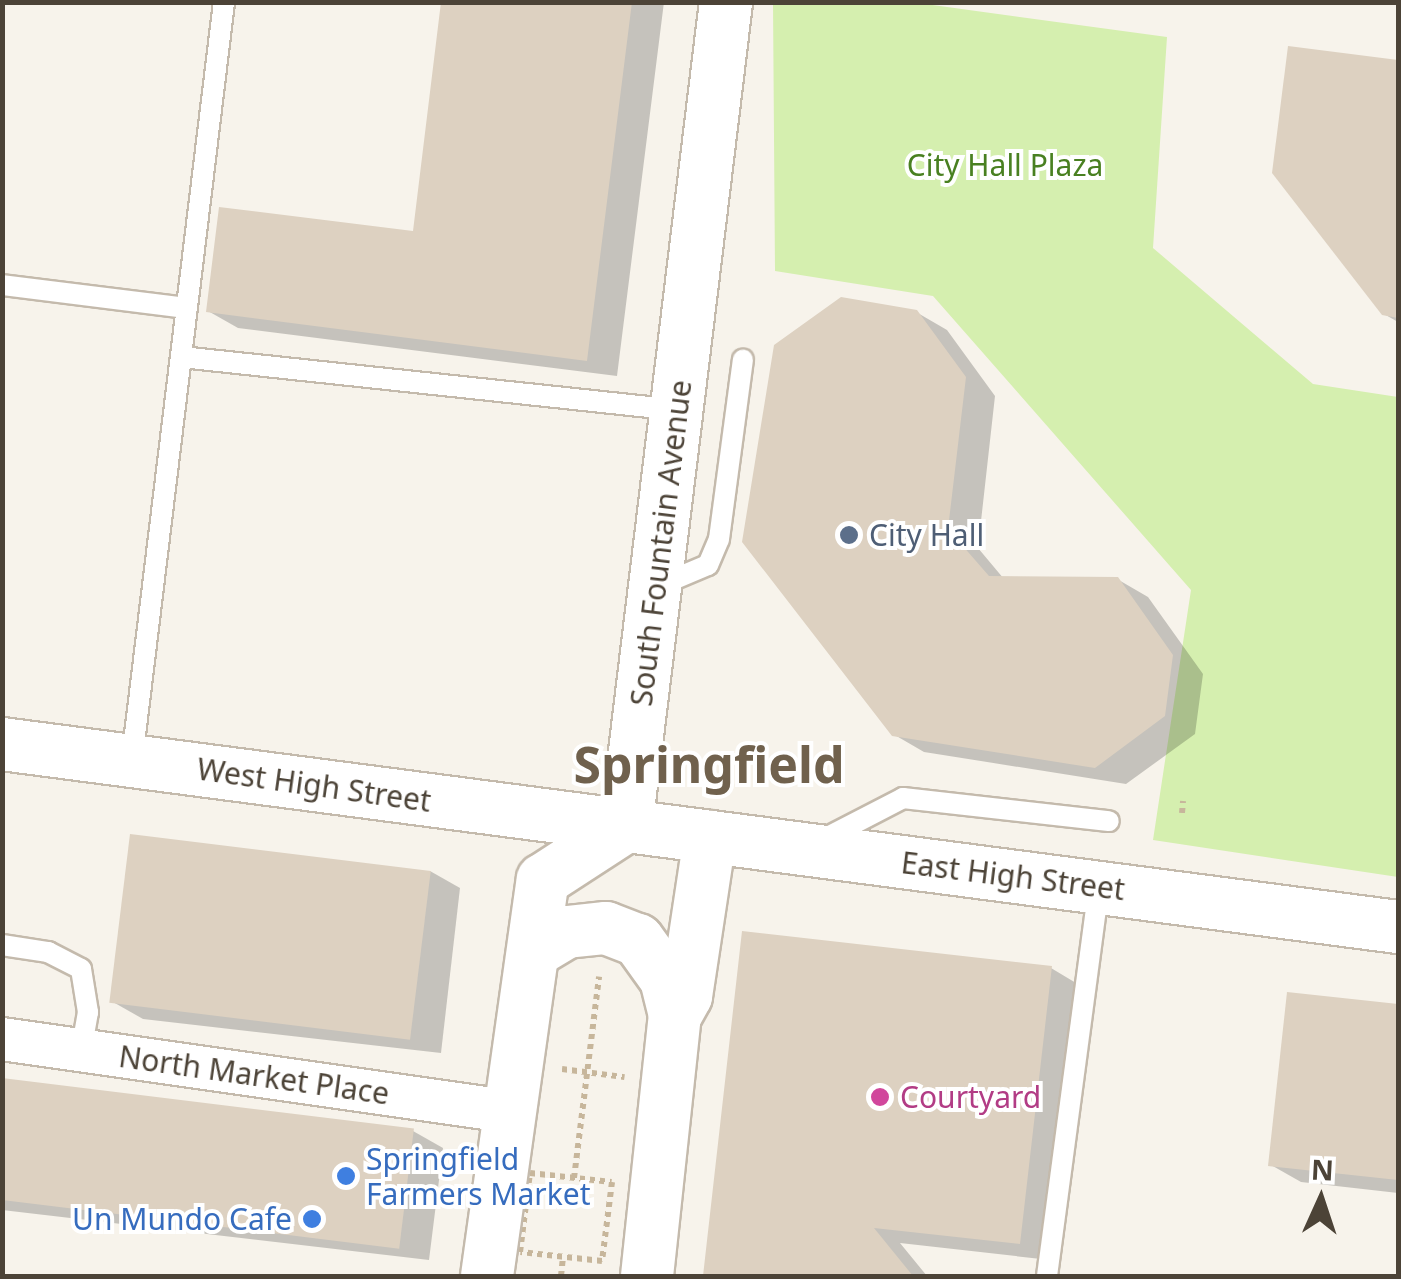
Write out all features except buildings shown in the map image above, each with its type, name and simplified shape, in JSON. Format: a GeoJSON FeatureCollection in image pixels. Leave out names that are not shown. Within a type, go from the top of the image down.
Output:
{"type":"FeatureCollection","features":[{"type":"Feature","properties":{"kind":"street","name":"South Fountain Avenue"},"geometry":{"type":"LineString","coordinates":[[626,826],[726,2]]}},
{"type":"Feature","properties":{"kind":"street","name":"West High Street"},"geometry":{"type":"LineString","coordinates":[[2,744],[626,826]]}},
{"type":"Feature","properties":{"kind":"street","name":"East High Street"},"geometry":{"type":"LineString","coordinates":[[626,826],[1398,927]]}},
{"type":"Feature","properties":{"kind":"street"},"geometry":{"type":"LineString","coordinates":[[487,1276],[506,1111],[535,951],[543,880],[626,826]]}},
{"type":"Feature","properties":{"kind":"street"},"geometry":{"type":"LineString","coordinates":[[675,1016],[686,996],[710,836]]}},
{"type":"Feature","properties":{"kind":"street"},"geometry":{"type":"LineString","coordinates":[[535,951],[567,932],[606,928],[638,940],[666,979],[675,1016],[647,1276]]}},
{"type":"Feature","properties":{"kind":"street","name":"North Market Place"},"geometry":{"type":"LineString","coordinates":[[2,1040],[506,1111]]}},
{"type":"Feature","properties":{"kind":"lane"},"geometry":{"type":"LineString","coordinates":[[131,761],[224,2]]}},
{"type":"Feature","properties":{"kind":"lane"},"geometry":{"type":"LineString","coordinates":[[2,285],[187,308]]}},
{"type":"Feature","properties":{"kind":"lane"},"geometry":{"type":"LineString","coordinates":[[181,357],[677,410]]}},
{"type":"Feature","properties":{"kind":"lane"},"geometry":{"type":"LineString","coordinates":[[655,588],[708,565],[719,539],[743,360]]}},
{"type":"Feature","properties":{"kind":"lane"},"geometry":{"type":"LineString","coordinates":[[804,849],[903,798],[1109,821]]}},
{"type":"Feature","properties":{"kind":"lane"},"geometry":{"type":"LineString","coordinates":[[1047,1276],[1099,887]]}},
{"type":"Feature","properties":{"kind":"lane"},"geometry":{"type":"LineString","coordinates":[[2,945],[48,952],[81,969],[88,1012],[81,1050]]}},
{"type":"Feature","properties":{"kind":"path"},"geometry":{"type":"LineString","coordinates":[[1182,813],[1184,800]]}},
{"type":"Feature","properties":{"kind":"path"},"geometry":{"type":"LineString","coordinates":[[574,1178],[602,958]]}},
{"type":"Feature","properties":{"kind":"path"},"geometry":{"type":"LineString","coordinates":[[556,1068],[635,1079]]}},
{"type":"Feature","properties":{"kind":"path"},"geometry":{"type":"LineString","coordinates":[[530,1173],[574,1178],[612,1182],[602,1261],[520,1252],[530,1173]]}},
{"type":"Feature","properties":{"kind":"path"},"geometry":{"type":"LineString","coordinates":[[561,1276],[563,1257]]}},
{"type":"Feature","properties":{"kind":"green space","name":"City Hall Plaza"},"geometry":{"type":"Polygon","coordinates":[[[773,3],[918,3],[1167,37],[1153,248],[1313,384],[1398,397],[1398,877],[1153,840],[1191,590],[933,296],[775,271],[773,3]]]}},
{"type":"Feature","properties":{"kind":"place","name":"City Hall"},"geometry":{"type":"Point","coordinates":[849,535]}},
{"type":"Feature","properties":{"kind":"place","name":"Courtyard"},"geometry":{"type":"Point","coordinates":[880,1097]}},
{"type":"Feature","properties":{"kind":"place","name":"Springfield Farmers Market"},"geometry":{"type":"Point","coordinates":[346,1176]}},
{"type":"Feature","properties":{"kind":"place","name":"Un Mundo Cafe"},"geometry":{"type":"Point","coordinates":[312,1219]}},
{"type":"Feature","properties":{"kind":"district","name":"Springfield"},"geometry":{"type":"Point","coordinates":[709,765]}}]}
